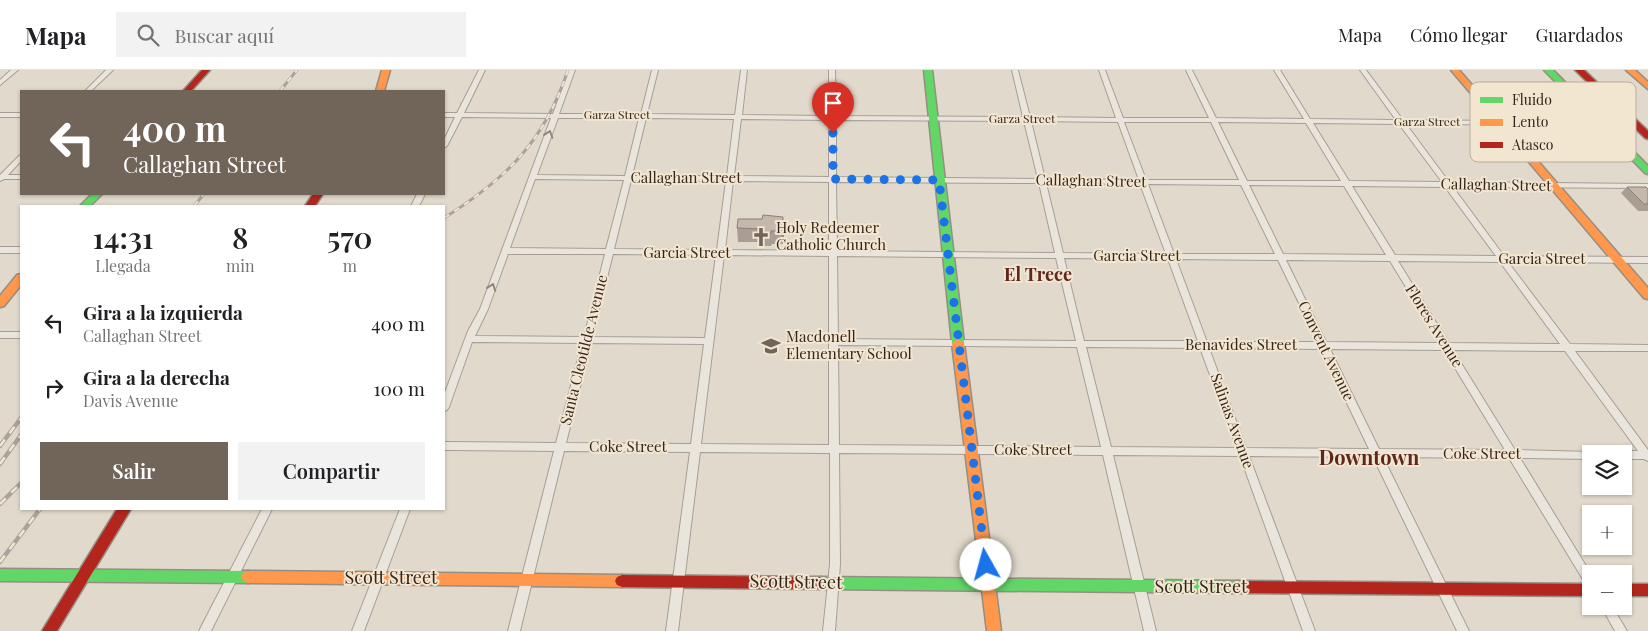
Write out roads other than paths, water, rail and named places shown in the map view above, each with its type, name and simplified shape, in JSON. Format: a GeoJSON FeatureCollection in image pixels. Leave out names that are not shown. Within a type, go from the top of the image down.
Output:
{"type":"FeatureCollection","features":[{"type":"Feature","properties":{"kind":"main road"},"geometry":{"type":"LineString","coordinates":[[188,90],[206,70]]}},
{"type":"Feature","properties":{"kind":"main road"},"geometry":{"type":"LineString","coordinates":[[380,90],[386,70]]}},
{"type":"Feature","properties":{"kind":"main road"},"geometry":{"type":"LineString","coordinates":[[928,70],[947,255],[994,631]]}},
{"type":"Feature","properties":{"kind":"main road"},"geometry":{"type":"LineString","coordinates":[[1455,70],[1470,88]]}},
{"type":"Feature","properties":{"kind":"main road"},"geometry":{"type":"LineString","coordinates":[[1548,70],[1560,82]]}},
{"type":"Feature","properties":{"kind":"main road"},"geometry":{"type":"LineString","coordinates":[[1579,70],[1591,82]]}},
{"type":"Feature","properties":{"kind":"main road"},"geometry":{"type":"LineString","coordinates":[[1595,70],[1608,82]]}},
{"type":"Feature","properties":{"kind":"main road"},"geometry":{"type":"LineString","coordinates":[[1630,70],[1648,87]]}},
{"type":"Feature","properties":{"kind":"main road"},"geometry":{"type":"LineString","coordinates":[[1636,109],[1648,120]]}},
{"type":"Feature","properties":{"kind":"main road"},"geometry":{"type":"LineString","coordinates":[[1636,125],[1648,136]]}},
{"type":"Feature","properties":{"kind":"main road"},"geometry":{"type":"LineString","coordinates":[[1636,130],[1648,145]]}},
{"type":"Feature","properties":{"kind":"main road"},"geometry":{"type":"LineString","coordinates":[[1636,159],[1648,171]]}},
{"type":"Feature","properties":{"kind":"main road"},"geometry":{"type":"LineString","coordinates":[[1533,162],[1648,295]]}},
{"type":"Feature","properties":{"kind":"main road"},"geometry":{"type":"LineString","coordinates":[[86,205],[95,195]]}},
{"type":"Feature","properties":{"kind":"main road"},"geometry":{"type":"LineString","coordinates":[[0,303],[20,279]]}},
{"type":"Feature","properties":{"kind":"main road"},"geometry":{"type":"LineString","coordinates":[[48,631],[123,510]]}},
{"type":"Feature","properties":{"kind":"main road","name":"Scott Street"},"geometry":{"type":"LineString","coordinates":[[0,575],[379,577],[1582,590]]}},
{"type":"Feature","properties":{"kind":"main road"},"geometry":{"type":"LineString","coordinates":[[1632,590],[1648,590]]}},
{"type":"Feature","properties":{"kind":"street"},"geometry":{"type":"LineString","coordinates":[[0,83],[15,70]]}},
{"type":"Feature","properties":{"kind":"street"},"geometry":{"type":"LineString","coordinates":[[89,90],[110,70]]}},
{"type":"Feature","properties":{"kind":"street"},"geometry":{"type":"LineString","coordinates":[[445,144],[482,70]]}},
{"type":"Feature","properties":{"kind":"street"},"geometry":{"type":"LineString","coordinates":[[445,404],[470,335],[484,309],[572,70]]}},
{"type":"Feature","properties":{"kind":"street","name":"Santa Cleotilde Avenue"},"geometry":{"type":"LineString","coordinates":[[514,631],[655,70]]}},
{"type":"Feature","properties":{"kind":"street"},"geometry":{"type":"LineString","coordinates":[[672,631],[744,70]]}},
{"type":"Feature","properties":{"kind":"street"},"geometry":{"type":"LineString","coordinates":[[829,631],[835,564],[832,70]]}},
{"type":"Feature","properties":{"kind":"street"},"geometry":{"type":"LineString","coordinates":[[1015,70],[1150,631]]}},
{"type":"Feature","properties":{"kind":"street","name":"Salinas Avenue"},"geometry":{"type":"LineString","coordinates":[[1102,70],[1309,631]]}},
{"type":"Feature","properties":{"kind":"street","name":"Convent Avenue"},"geometry":{"type":"LineString","coordinates":[[1189,70],[1462,631]]}},
{"type":"Feature","properties":{"kind":"street","name":"Flores Avenue"},"geometry":{"type":"LineString","coordinates":[[1277,70],[1582,568]]}},
{"type":"Feature","properties":{"kind":"street"},"geometry":{"type":"LineString","coordinates":[[1363,70],[1647,456]]}},
{"type":"Feature","properties":{"kind":"street"},"geometry":{"type":"LineString","coordinates":[[0,115],[20,115]]}},
{"type":"Feature","properties":{"kind":"street","name":"Garza Street"},"geometry":{"type":"LineString","coordinates":[[445,115],[1470,123]]}},
{"type":"Feature","properties":{"kind":"street"},"geometry":{"type":"LineString","coordinates":[[0,178],[20,159]]}},
{"type":"Feature","properties":{"kind":"street","name":"Callaghan Street"},"geometry":{"type":"LineString","coordinates":[[534,176],[1648,186]]}},
{"type":"Feature","properties":{"kind":"street"},"geometry":{"type":"LineString","coordinates":[[0,178],[20,177]]}},
{"type":"Feature","properties":{"kind":"street"},"geometry":{"type":"LineString","coordinates":[[0,250],[20,250]]}},
{"type":"Feature","properties":{"kind":"street","name":"Garcia Street"},"geometry":{"type":"LineString","coordinates":[[506,251],[1648,260]]}},
{"type":"Feature","properties":{"kind":"street"},"geometry":{"type":"LineString","coordinates":[[0,335],[20,335]]}},
{"type":"Feature","properties":{"kind":"street"},"geometry":{"type":"LineString","coordinates":[[470,335],[587,340],[709,341]]}},
{"type":"Feature","properties":{"kind":"street","name":"Benavides Street"},"geometry":{"type":"LineString","coordinates":[[834,342],[1648,348]]}},
{"type":"Feature","properties":{"kind":"street","name":"Coke Street"},"geometry":{"type":"LineString","coordinates":[[445,446],[1582,455]]}},
{"type":"Feature","properties":{"kind":"street"},"geometry":{"type":"LineString","coordinates":[[1632,455],[1647,456]]}},
{"type":"Feature","properties":{"kind":"street"},"geometry":{"type":"LineString","coordinates":[[205,631],[266,510]]}},
{"type":"Feature","properties":{"kind":"street"},"geometry":{"type":"LineString","coordinates":[[358,631],[405,510]]}},
{"type":"Feature","properties":{"kind":"street"},"geometry":{"type":"LineString","coordinates":[[1611,615],[1621,631]]}},
{"type":"Feature","properties":{"kind":"railway"},"geometry":{"type":"LineString","coordinates":[[281,90],[297,70]]}},
{"type":"Feature","properties":{"kind":"railway"},"geometry":{"type":"LineString","coordinates":[[445,217],[487,188],[521,156],[547,118],[568,70]]}},
{"type":"Feature","properties":{"kind":"railway"},"geometry":{"type":"LineString","coordinates":[[195,205],[203,195]]}},
{"type":"Feature","properties":{"kind":"railway"},"geometry":{"type":"LineString","coordinates":[[0,446],[20,419]]}},
{"type":"Feature","properties":{"kind":"railway"},"geometry":{"type":"LineString","coordinates":[[0,464],[20,436]]}},
{"type":"Feature","properties":{"kind":"railway"},"geometry":{"type":"LineString","coordinates":[[0,504],[20,484]]}},
{"type":"Feature","properties":{"kind":"railway"},"geometry":{"type":"LineString","coordinates":[[0,562],[39,510]]}},
{"type":"Feature","properties":{"kind":"place","name":"Holy Redeemer Catholic Church"},"geometry":{"type":"Point","coordinates":[761,237]}},
{"type":"Feature","properties":{"kind":"place","name":"Macdonell Elementary School"},"geometry":{"type":"Point","coordinates":[771,346]}},
{"type":"Feature","properties":{"kind":"district","name":"El Trece"},"geometry":{"type":"Point","coordinates":[1038,275]}},
{"type":"Feature","properties":{"kind":"district","name":"Downtown"},"geometry":{"type":"Point","coordinates":[1369,458]}}]}
